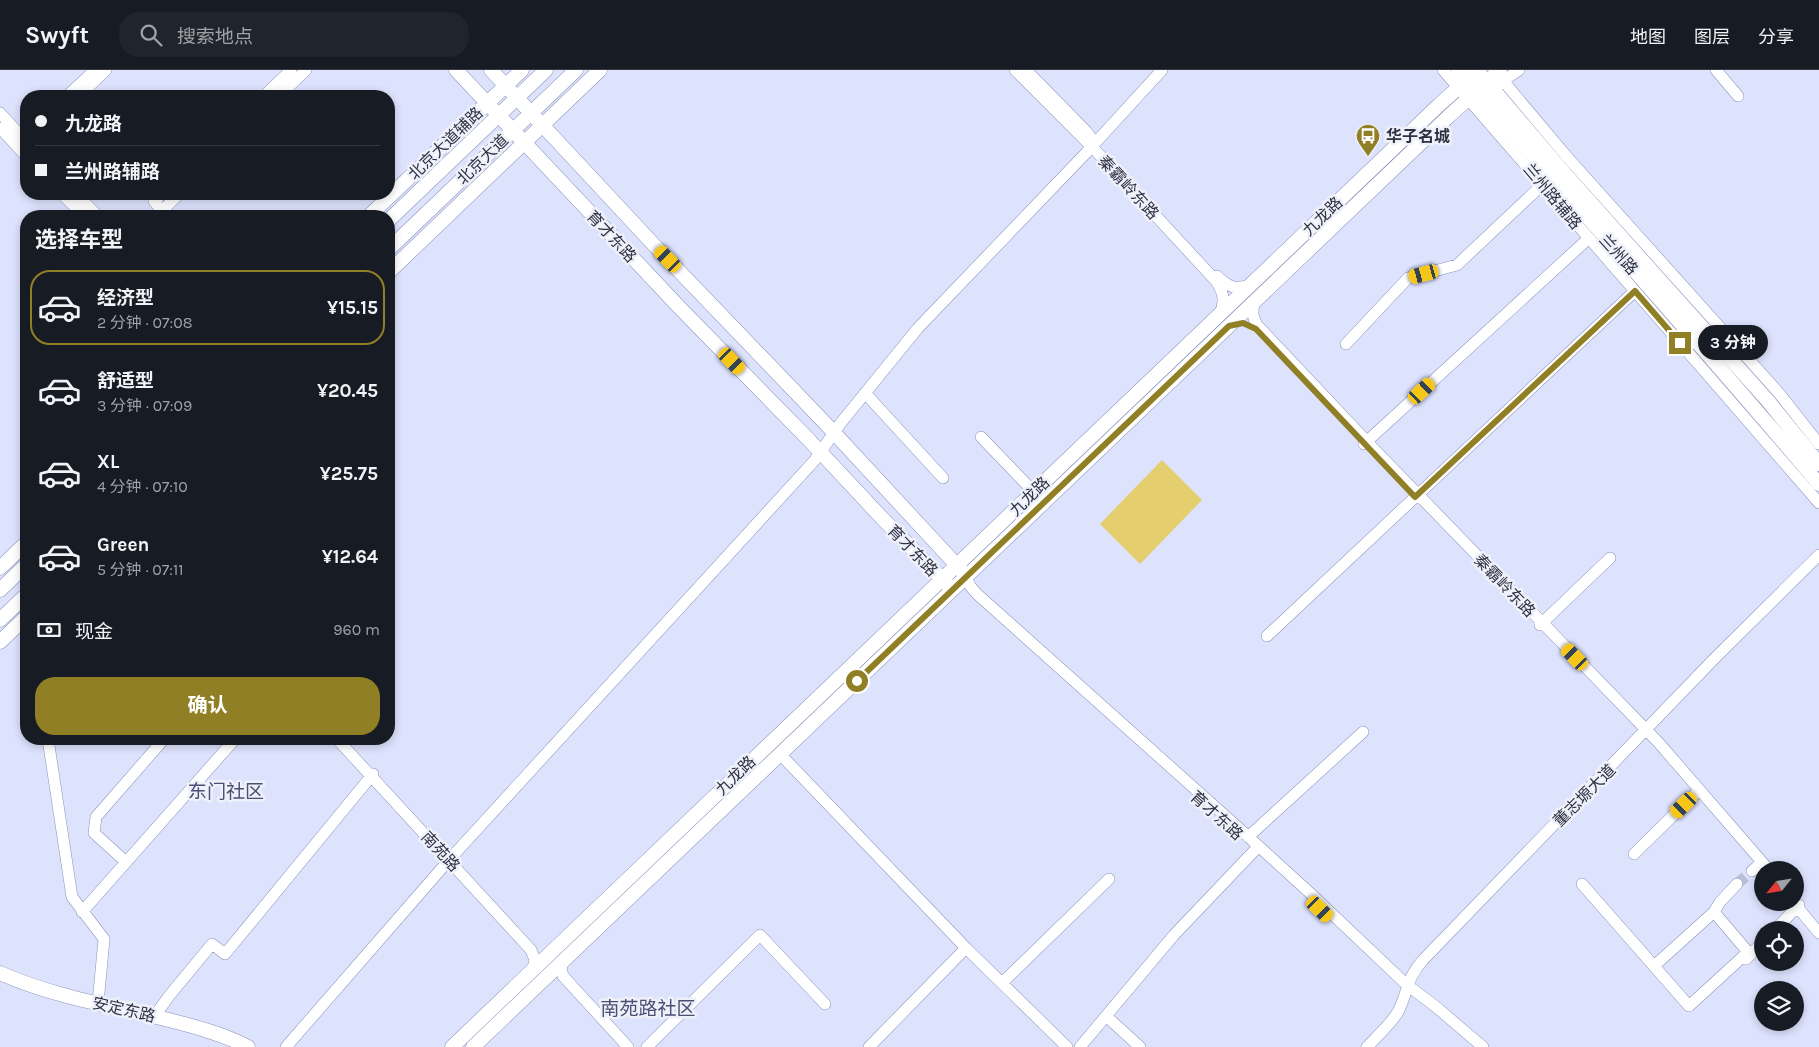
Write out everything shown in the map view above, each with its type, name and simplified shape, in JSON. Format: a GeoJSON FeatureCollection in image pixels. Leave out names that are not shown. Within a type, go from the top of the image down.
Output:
{"type":"FeatureCollection","features":[{"type":"Feature","properties":{"kind":"main road","name":"育才东路"},"geometry":{"type":"LineString","coordinates":[[456,70],[679,307],[942,580],[954,589]]}},
{"type":"Feature","properties":{"kind":"main road","name":"育才东路"},"geometry":{"type":"LineString","coordinates":[[491,70],[958,564],[966,577]]}},
{"type":"Feature","properties":{"kind":"main road","name":"北京大道辅路"},"geometry":{"type":"LineString","coordinates":[[395,191],[522,70]]}},
{"type":"Feature","properties":{"kind":"main road","name":"北京大道"},"geometry":{"type":"LineString","coordinates":[[395,214],[546,70]]}},
{"type":"Feature","properties":{"kind":"main road","name":"北京大道"},"geometry":{"type":"LineString","coordinates":[[395,243],[576,70]]}},
{"type":"Feature","properties":{"kind":"main road"},"geometry":{"type":"LineString","coordinates":[[395,266],[600,70]]}},
{"type":"Feature","properties":{"kind":"main road","name":"兰州路"},"geometry":{"type":"LineString","coordinates":[[1468,74],[1488,83],[1607,221],[1768,401],[1819,464]]}},
{"type":"Feature","properties":{"kind":"main road","name":"九龙路"},"geometry":{"type":"LineString","coordinates":[[452,1047],[1220,314],[1468,74]]}},
{"type":"Feature","properties":{"kind":"main road","name":"兰州路"},"geometry":{"type":"LineString","coordinates":[[1488,83],[1610,244],[1725,373],[1819,484]]}},
{"type":"Feature","properties":{"kind":"main road","name":"九龙路"},"geometry":{"type":"LineString","coordinates":[[473,1047],[1258,298],[1488,83]]}},
{"type":"Feature","properties":{"kind":"main road","name":"北京大道辅路"},"geometry":{"type":"LineString","coordinates":[[375,210],[386,200]]}},
{"type":"Feature","properties":{"kind":"main road"},"geometry":{"type":"LineString","coordinates":[[0,568],[20,549]]}},
{"type":"Feature","properties":{"kind":"main road"},"geometry":{"type":"LineString","coordinates":[[0,590],[20,571]]}},
{"type":"Feature","properties":{"kind":"main road"},"geometry":{"type":"LineString","coordinates":[[0,620],[20,601]]}},
{"type":"Feature","properties":{"kind":"main road"},"geometry":{"type":"LineString","coordinates":[[0,642],[20,624]]}},
{"type":"Feature","properties":{"kind":"main road","name":"安定东路"},"geometry":{"type":"LineString","coordinates":[[0,973],[18,981],[62,995],[201,1028],[248,1047]]}},
{"type":"Feature","properties":{"kind":"main road","name":"安定东路"},"geometry":{"type":"LineString","coordinates":[[0,981],[16,988],[60,1001],[198,1035],[231,1047]]}},
{"type":"Feature","properties":{"kind":"street"},"geometry":{"type":"LineString","coordinates":[[73,90],[94,70]]}},
{"type":"Feature","properties":{"kind":"street"},"geometry":{"type":"LineString","coordinates":[[85,90],[106,70]]}},
{"type":"Feature","properties":{"kind":"street"},"geometry":{"type":"LineString","coordinates":[[270,90],[291,70]]}},
{"type":"Feature","properties":{"kind":"street"},"geometry":{"type":"LineString","coordinates":[[285,90],[306,70]]}},
{"type":"Feature","properties":{"kind":"street","name":"秦霸岭东路"},"geometry":{"type":"LineString","coordinates":[[1015,70],[1093,145],[1225,284],[1236,288],[1250,285]]}},
{"type":"Feature","properties":{"kind":"street","name":"秦霸岭东路"},"geometry":{"type":"LineString","coordinates":[[1026,70],[1086,131],[1093,145],[1216,281],[1224,295],[1220,314]]}},
{"type":"Feature","properties":{"kind":"street"},"geometry":{"type":"LineString","coordinates":[[286,1047],[450,858],[815,460],[834,432],[918,328],[1162,70]]}},
{"type":"Feature","properties":{"kind":"street","name":"兰州路辅路"},"geometry":{"type":"LineString","coordinates":[[1443,70],[1468,74],[1488,83],[1568,158],[1778,392],[1819,444]]}},
{"type":"Feature","properties":{"kind":"street"},"geometry":{"type":"LineString","coordinates":[[1488,83],[1519,70]]}},
{"type":"Feature","properties":{"kind":"street"},"geometry":{"type":"LineString","coordinates":[[1716,70],[1738,96]]}},
{"type":"Feature","properties":{"kind":"street","name":"兰州路辅路"},"geometry":{"type":"LineString","coordinates":[[1488,83],[1543,184],[1819,503]]}},
{"type":"Feature","properties":{"kind":"street"},"geometry":{"type":"LineString","coordinates":[[0,114],[20,140]]}},
{"type":"Feature","properties":{"kind":"street"},"geometry":{"type":"LineString","coordinates":[[0,128],[20,142]]}},
{"type":"Feature","properties":{"kind":"street"},"geometry":{"type":"LineString","coordinates":[[1346,344],[1408,278],[1457,265],[1543,184]]}},
{"type":"Feature","properties":{"kind":"street"},"geometry":{"type":"LineString","coordinates":[[68,200],[78,210]]}},
{"type":"Feature","properties":{"kind":"street"},"geometry":{"type":"LineString","coordinates":[[82,200],[92,210]]}},
{"type":"Feature","properties":{"kind":"street"},"geometry":{"type":"LineString","coordinates":[[155,200],[161,210]]}},
{"type":"Feature","properties":{"kind":"street"},"geometry":{"type":"LineString","coordinates":[[163,210],[173,200]]}},
{"type":"Feature","properties":{"kind":"street"},"geometry":{"type":"LineString","coordinates":[[1366,443],[1589,238]]}},
{"type":"Feature","properties":{"kind":"street"},"geometry":{"type":"LineString","coordinates":[[1267,636],[1635,291]]}},
{"type":"Feature","properties":{"kind":"street","name":"秦霸岭东路"},"geometry":{"type":"LineString","coordinates":[[1258,298],[1253,309],[1255,322],[1366,443]]}},
{"type":"Feature","properties":{"kind":"street","name":"秦霸岭东路"},"geometry":{"type":"LineString","coordinates":[[1229,326],[1243,323],[1256,329],[1647,733],[1756,861]]}},
{"type":"Feature","properties":{"kind":"street"},"geometry":{"type":"LineString","coordinates":[[865,393],[943,478]]}},
{"type":"Feature","properties":{"kind":"street"},"geometry":{"type":"LineString","coordinates":[[981,437],[1034,492]]}},
{"type":"Feature","properties":{"kind":"street","name":"董志塬大道"},"geometry":{"type":"LineString","coordinates":[[1647,733],[1714,659],[1819,555]]}},
{"type":"Feature","properties":{"kind":"street"},"geometry":{"type":"LineString","coordinates":[[1541,624],[1610,558]]}},
{"type":"Feature","properties":{"kind":"street","name":"董志塬大道"},"geometry":{"type":"LineString","coordinates":[[1373,1047],[1396,1022],[1405,1006],[1413,972],[1423,960],[1819,561]]}},
{"type":"Feature","properties":{"kind":"street","name":"育才东路"},"geometry":{"type":"LineString","coordinates":[[966,577],[970,586],[978,594],[1248,837],[1408,989],[1435,1006],[1483,1047]]}},
{"type":"Feature","properties":{"kind":"street","name":"育才东路"},"geometry":{"type":"LineString","coordinates":[[954,589],[965,591],[974,598],[1408,989],[1476,1047]]}},
{"type":"Feature","properties":{"kind":"street"},"geometry":{"type":"LineString","coordinates":[[1248,837],[1363,732]]}},
{"type":"Feature","properties":{"kind":"street"},"geometry":{"type":"LineString","coordinates":[[49,745],[72,897],[104,939],[98,1003]]}},
{"type":"Feature","properties":{"kind":"street"},"geometry":{"type":"LineString","coordinates":[[126,862],[94,833],[96,817],[159,745]]}},
{"type":"Feature","properties":{"kind":"street"},"geometry":{"type":"LineString","coordinates":[[82,912],[229,745]]}},
{"type":"Feature","properties":{"kind":"street","name":"南苑路"},"geometry":{"type":"LineString","coordinates":[[343,745],[534,948],[540,953],[552,951]]}},
{"type":"Feature","properties":{"kind":"street","name":"南苑路"},"geometry":{"type":"LineString","coordinates":[[346,745],[372,775]]}},
{"type":"Feature","properties":{"kind":"street"},"geometry":{"type":"LineString","coordinates":[[780,754],[966,948],[1067,1047]]}},
{"type":"Feature","properties":{"kind":"street"},"geometry":{"type":"LineString","coordinates":[[154,1016],[212,944],[224,954],[372,775]]}},
{"type":"Feature","properties":{"kind":"street"},"geometry":{"type":"LineString","coordinates":[[1634,854],[1698,791]]}},
{"type":"Feature","properties":{"kind":"street"},"geometry":{"type":"LineString","coordinates":[[1080,1047],[1174,935],[1255,850]]}},
{"type":"Feature","properties":{"kind":"street","name":"南苑路"},"geometry":{"type":"LineString","coordinates":[[450,858],[531,950],[535,960],[533,969]]}},
{"type":"Feature","properties":{"kind":"street"},"geometry":{"type":"LineString","coordinates":[[1002,983],[1109,879]]}},
{"type":"Feature","properties":{"kind":"street"},"geometry":{"type":"LineString","coordinates":[[1582,884],[1689,1006],[1748,952],[1714,912]]}},
{"type":"Feature","properties":{"kind":"street"},"geometry":{"type":"LineString","coordinates":[[1654,966],[1714,912],[1720,902],[1737,884]]}},
{"type":"Feature","properties":{"kind":"street"},"geometry":{"type":"LineString","coordinates":[[1782,921],[1790,911]]}},
{"type":"Feature","properties":{"kind":"street"},"geometry":{"type":"LineString","coordinates":[[1802,911],[1819,933]]}},
{"type":"Feature","properties":{"kind":"street"},"geometry":{"type":"LineString","coordinates":[[1803,911],[1819,928]]}},
{"type":"Feature","properties":{"kind":"street"},"geometry":{"type":"LineString","coordinates":[[647,1047],[760,935],[826,1004]]}},
{"type":"Feature","properties":{"kind":"street"},"geometry":{"type":"LineString","coordinates":[[869,1047],[966,948]]}},
{"type":"Feature","properties":{"kind":"street"},"geometry":{"type":"LineString","coordinates":[[1709,996],[1754,950]]}},
{"type":"Feature","properties":{"kind":"street"},"geometry":{"type":"LineString","coordinates":[[562,962],[563,976],[628,1047]]}},
{"type":"Feature","properties":{"kind":"street"},"geometry":{"type":"LineString","coordinates":[[543,980],[556,979],[564,982],[624,1047]]}},
{"type":"Feature","properties":{"kind":"street","name":"董志塬大道"},"geometry":{"type":"LineString","coordinates":[[1367,1047],[1393,1019],[1408,989]]}},
{"type":"Feature","properties":{"kind":"street"},"geometry":{"type":"LineString","coordinates":[[1106,1016],[1140,1047]]}},
{"type":"Feature","properties":{"kind":"shaded area"},"geometry":{"type":"Polygon","coordinates":[[[1162,460],[1202,500],[1140,564],[1100,524],[1162,460]]]}},
{"type":"Feature","properties":{"kind":"tunnel"},"geometry":{"type":"LineString","coordinates":[[1737,884],[1752,871]]}},
{"type":"Feature","properties":{"kind":"place","name":"华子名城"},"geometry":{"type":"Point","coordinates":[1368,157]}},
{"type":"Feature","properties":{"kind":"district","name":"东门社区"},"geometry":{"type":"Point","coordinates":[226,791]}},
{"type":"Feature","properties":{"kind":"district","name":"南苑路社区"},"geometry":{"type":"Point","coordinates":[648,1008]}},
{"type":"Feature","properties":{"kind":"route"},"geometry":{"type":"LineString","coordinates":[[857,681],[1229,326],[1243,323],[1256,329],[1415,497],[1635,291],[1680,343]]}}]}
